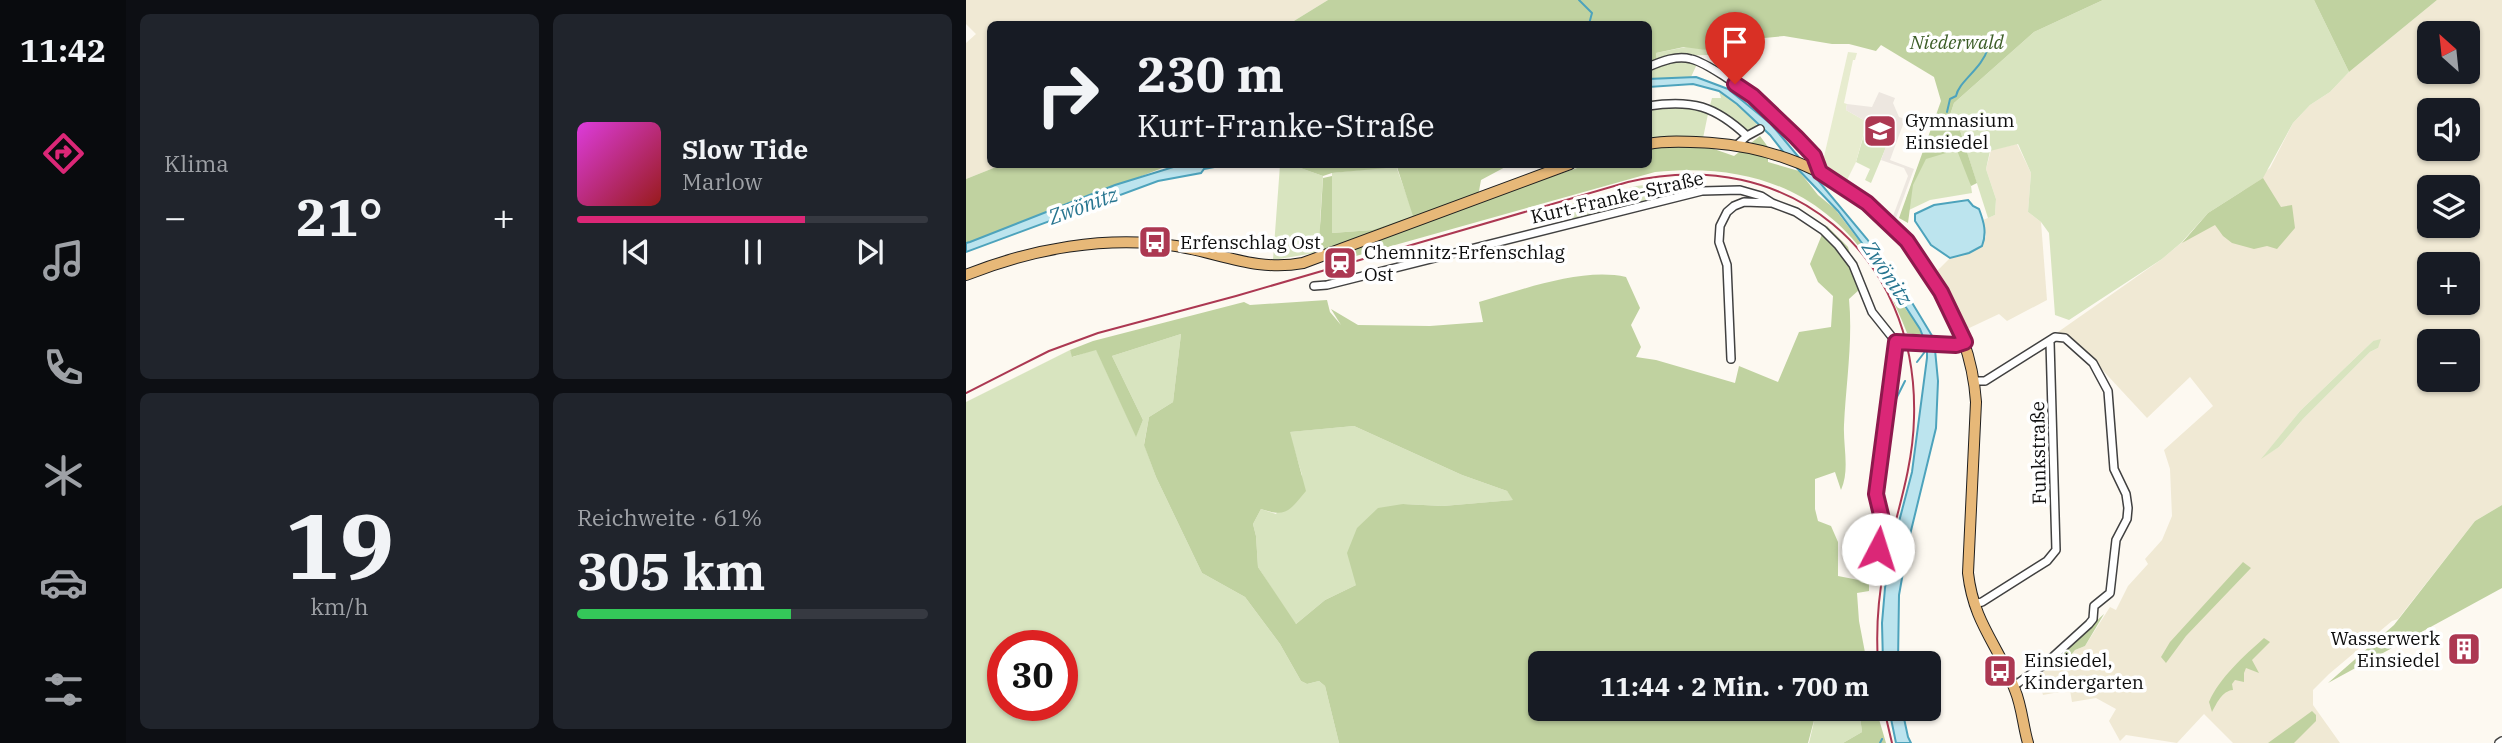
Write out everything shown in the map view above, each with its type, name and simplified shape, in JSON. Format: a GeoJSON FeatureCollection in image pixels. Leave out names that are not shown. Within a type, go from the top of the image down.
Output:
{"type":"FeatureCollection","features":[{"type":"Feature","properties":{"kind":"main road"},"geometry":{"type":"LineString","coordinates":[[1652,144],[1737,145],[1778,156],[1820,172],[1867,203],[1907,241],[1941,292],[1965,342],[1975,381],[1968,573],[1974,604],[1985,632],[2014,686],[2028,743]]}},
{"type":"Feature","properties":{"kind":"main road"},"geometry":{"type":"LineString","coordinates":[[966,275],[1018,256],[1046,250],[1116,244],[1176,246],[1265,267],[1303,264],[1559,168]]}},
{"type":"Feature","properties":{"kind":"street"},"geometry":{"type":"LineString","coordinates":[[1652,66],[1690,58],[1735,84],[1753,96],[1796,137],[1814,156],[1820,172]]}},
{"type":"Feature","properties":{"kind":"street"},"geometry":{"type":"LineString","coordinates":[[1652,106],[1696,104],[1734,123],[1747,136]]}},
{"type":"Feature","properties":{"kind":"street"},"geometry":{"type":"LineString","coordinates":[[1737,145],[1760,129]]}},
{"type":"Feature","properties":{"kind":"street","name":"Kurt-Franke-Straße"},"geometry":{"type":"LineString","coordinates":[[1314,286],[1702,191],[1740,190],[1796,212],[1824,230],[1853,265],[1872,312],[1896,342]]}},
{"type":"Feature","properties":{"kind":"street"},"geometry":{"type":"LineString","coordinates":[[1731,359],[1727,265],[1719,242],[1720,226],[1727,212],[1734,206],[1744,202],[1772,203]]}},
{"type":"Feature","properties":{"kind":"street"},"geometry":{"type":"LineString","coordinates":[[1975,381],[1985,381],[2055,337],[2065,338],[2093,363],[2104,380],[2108,391],[2114,469],[2126,494],[2127,519],[2116,540],[2110,593],[2094,606],[2093,619],[2045,664],[2014,686]]}},
{"type":"Feature","properties":{"kind":"street"},"geometry":{"type":"LineString","coordinates":[[1859,553],[1878,549],[1882,519],[1876,494],[1896,342],[1956,345],[1965,342]]}},
{"type":"Feature","properties":{"kind":"street","name":"Funkstraße"},"geometry":{"type":"LineString","coordinates":[[1974,604],[1982,602],[2047,561],[2056,550],[2050,342]]}},
{"type":"Feature","properties":{"kind":"shaded area"},"geometry":{"type":"Polygon","coordinates":[[[966,0],[1328,0],[1294,21],[987,21],[987,168],[994,168],[966,179],[966,43],[976,34],[966,24],[966,0]]]}},
{"type":"Feature","properties":{"kind":"shaded area"},"geometry":{"type":"Polygon","coordinates":[[[2437,0],[2502,0],[2502,505],[2475,521],[2398,619],[2392,621],[2313,690],[2313,705],[2340,743],[2233,743],[2204,714],[2177,743],[2126,735],[2120,741],[2109,721],[2116,709],[2096,698],[2072,702],[2070,690],[2043,695],[2037,674],[2047,665],[2068,659],[2075,650],[2085,646],[2110,607],[2116,610],[2128,586],[2148,564],[2145,559],[2162,540],[2172,516],[2170,469],[2164,450],[2213,406],[2190,377],[2147,418],[2095,362],[2058,332],[2162,259],[2270,168],[2293,123],[2310,105],[2330,92],[2349,72],[2437,0]],[[2373,341],[2300,411],[2263,457],[2279,447],[2370,352],[2378,348],[2373,341]]]}},
{"type":"Feature","properties":{"kind":"shaded area"},"geometry":{"type":"Polygon","coordinates":[[[1879,92],[1895,98],[1893,103],[1899,117],[1905,119],[1890,160],[1914,169],[1896,218],[1893,216],[1908,176],[1904,168],[1881,160],[1891,133],[1867,124],[1846,110],[1847,104],[1872,107],[1879,92]]]}},
{"type":"Feature","properties":{"kind":"shaded area"},"geometry":{"type":"Polygon","coordinates":[[[2017,144],[2031,173],[2028,212],[2041,222],[2047,300],[2007,321],[1999,314],[1965,330],[1935,273],[1950,258],[1969,253],[1986,237],[1983,220],[1995,215],[1996,199],[1986,169],[1991,150],[2017,144]]]}},
{"type":"Feature","properties":{"kind":"green space","name":"Niederwald"},"geometry":{"type":"Polygon","coordinates":[[[1328,0],[2103,0],[2034,32],[1954,103],[1950,115],[1959,127],[1977,183],[1971,186],[1951,135],[1943,138],[1946,153],[1926,159],[1913,185],[1908,223],[1899,218],[1941,101],[1934,77],[1881,45],[1876,51],[1849,44],[1784,36],[1744,40],[1707,55],[1706,50],[1684,47],[1656,53],[1657,61],[1652,63],[1652,21],[1294,21],[1328,0]]]}},
{"type":"Feature","properties":{"kind":"green space"},"geometry":{"type":"Polygon","coordinates":[[[2103,0],[2314,0],[2349,72],[2293,123],[2263,178],[2208,213],[2182,242],[2162,259],[2069,320],[2055,315],[2049,233],[2041,222],[2028,212],[2031,173],[2018,144],[1990,151],[1986,169],[1996,199],[1995,215],[1988,218],[1959,127],[1950,115],[1954,103],[2034,32],[2103,0]]]}},
{"type":"Feature","properties":{"kind":"green space"},"geometry":{"type":"Polygon","coordinates":[[[2314,0],[2437,0],[2349,72],[2314,0]]]}},
{"type":"Feature","properties":{"kind":"green space"},"geometry":{"type":"Polygon","coordinates":[[[1691,46],[1706,50],[1707,55],[1675,56],[1657,61],[1656,53],[1691,46]]]}},
{"type":"Feature","properties":{"kind":"green space"},"geometry":{"type":"Polygon","coordinates":[[[1848,52],[1857,53],[1853,60],[1844,103],[1847,104],[1846,110],[1867,122],[1856,162],[1846,182],[1825,170],[1823,161],[1848,52]]]}},
{"type":"Feature","properties":{"kind":"green space"},"geometry":{"type":"Polygon","coordinates":[[[1685,60],[1697,64],[1691,77],[1652,79],[1652,68],[1667,62],[1685,60]]]}},
{"type":"Feature","properties":{"kind":"green space"},"geometry":{"type":"Polygon","coordinates":[[[1719,91],[1757,124],[1747,136],[1709,109],[1712,98],[1721,98],[1719,91]]]}},
{"type":"Feature","properties":{"kind":"green space"},"geometry":{"type":"Polygon","coordinates":[[[1652,106],[1709,109],[1702,143],[1652,144],[1652,106]]]}},
{"type":"Feature","properties":{"kind":"green space"},"geometry":{"type":"Polygon","coordinates":[[[1867,124],[1892,133],[1871,183],[1865,180],[1870,169],[1856,162],[1867,124]]]}},
{"type":"Feature","properties":{"kind":"green space"},"geometry":{"type":"Polygon","coordinates":[[[1940,132],[1955,134],[1969,172],[1972,193],[1930,200],[1909,210],[1906,199],[1922,156],[1942,152],[1940,132]]]}},
{"type":"Feature","properties":{"kind":"green space"},"geometry":{"type":"Polygon","coordinates":[[[1760,136],[1768,147],[1768,162],[1799,171],[1818,195],[1835,209],[1924,332],[1919,335],[1907,333],[1888,292],[1866,256],[1841,227],[1812,203],[1779,186],[1742,175],[1700,170],[1655,172],[1331,263],[1333,256],[1319,244],[1323,178],[1332,176],[1332,233],[1372,230],[1413,216],[1397,168],[1503,168],[1481,180],[1477,202],[1577,168],[1652,168],[1652,147],[1656,146],[1711,148],[1734,156],[1760,136]]]}},
{"type":"Feature","properties":{"kind":"green space"},"geometry":{"type":"Polygon","coordinates":[[[994,168],[1162,168],[966,244],[966,179],[994,168]]]}},
{"type":"Feature","properties":{"kind":"green space"},"geometry":{"type":"Polygon","coordinates":[[[1280,168],[1300,168],[1323,176],[1320,222],[1327,251],[1273,260],[1280,168]]]}},
{"type":"Feature","properties":{"kind":"green space"},"geometry":{"type":"Polygon","coordinates":[[[1300,168],[1386,168],[1332,173],[1323,176],[1300,168]]]}},
{"type":"Feature","properties":{"kind":"green space"},"geometry":{"type":"Polygon","coordinates":[[[1397,168],[1414,216],[1372,230],[1332,233],[1332,173],[1397,168]]]}},
{"type":"Feature","properties":{"kind":"green space"},"geometry":{"type":"Polygon","coordinates":[[[2263,178],[2281,207],[2292,205],[2295,228],[2277,249],[2267,246],[2254,249],[2232,243],[2215,225],[2182,243],[2208,213],[2263,178]]]}},
{"type":"Feature","properties":{"kind":"green space"},"geometry":{"type":"Polygon","coordinates":[[[1681,181],[1682,193],[1573,220],[1568,205],[1636,186],[1681,181]]]}},
{"type":"Feature","properties":{"kind":"green space"},"geometry":{"type":"Polygon","coordinates":[[[1827,226],[1848,247],[1860,289],[1849,299],[1844,482],[1841,490],[1835,472],[1815,479],[1815,509],[1818,521],[1831,526],[1838,542],[1838,576],[1869,582],[1869,591],[1857,593],[1865,651],[1528,651],[1528,721],[1814,721],[1808,743],[1339,743],[1325,686],[1319,681],[1307,684],[1301,681],[1280,644],[1245,597],[1202,573],[1156,477],[1144,445],[1149,417],[1173,402],[1181,334],[1112,356],[1143,420],[1136,437],[1096,350],[1072,357],[1070,350],[1093,341],[1244,302],[1250,305],[1327,300],[1330,312],[1341,325],[1331,309],[1358,325],[1430,326],[1483,322],[1479,302],[1571,277],[1609,275],[1626,277],[1640,308],[1631,325],[1641,347],[1636,357],[1656,360],[1735,383],[1739,366],[1778,382],[1799,332],[1831,327],[1833,296],[1818,282],[1810,264],[1827,226]],[[1354,426],[1290,432],[1306,491],[1296,503],[1282,512],[1261,509],[1253,524],[1258,567],[1296,624],[1325,600],[1356,585],[1347,553],[1357,528],[1378,508],[1403,504],[1443,506],[1513,500],[1507,491],[1462,475],[1354,426]]]}},
{"type":"Feature","properties":{"kind":"green space"},"geometry":{"type":"Polygon","coordinates":[[[1181,334],[1173,402],[1149,417],[1144,444],[1156,477],[1202,573],[1245,597],[1280,644],[1301,681],[1307,684],[1319,681],[1325,686],[1339,743],[966,743],[966,402],[1070,350],[1073,357],[1096,349],[1136,436],[1143,420],[1112,356],[1181,334]]]}},
{"type":"Feature","properties":{"kind":"green space"},"geometry":{"type":"Polygon","coordinates":[[[2381,339],[2378,348],[2370,352],[2303,419],[2279,447],[2261,459],[2300,411],[2373,341],[2381,339]]]}},
{"type":"Feature","properties":{"kind":"green space"},"geometry":{"type":"Polygon","coordinates":[[[1354,426],[1462,475],[1507,491],[1514,500],[1443,506],[1403,504],[1356,585],[1325,600],[1296,624],[1258,567],[1253,524],[1261,509],[1276,514],[1302,475],[1289,432],[1354,426]]]}},
{"type":"Feature","properties":{"kind":"green space"},"geometry":{"type":"Polygon","coordinates":[[[2502,505],[2502,588],[2328,683],[2394,625],[2475,521],[2502,505]]]}},
{"type":"Feature","properties":{"kind":"green space"},"geometry":{"type":"Polygon","coordinates":[[[2243,562],[2251,568],[2186,636],[2166,663],[2161,657],[2170,642],[2243,562]]]}},
{"type":"Feature","properties":{"kind":"green space"},"geometry":{"type":"Polygon","coordinates":[[[2104,614],[2085,646],[2048,669],[2047,665],[2104,614]]]}},
{"type":"Feature","properties":{"kind":"green space"},"geometry":{"type":"Polygon","coordinates":[[[2264,638],[2270,642],[2252,660],[2259,673],[2246,668],[2244,682],[2235,680],[2232,684],[2233,690],[2223,695],[2212,712],[2209,702],[2219,684],[2264,638]]]}},
{"type":"Feature","properties":{"kind":"green space"},"geometry":{"type":"Polygon","coordinates":[[[2312,711],[2316,715],[2316,721],[2294,743],[2268,743],[2312,711]]]}},
{"type":"Feature","properties":{"kind":"green space"},"geometry":{"type":"Polygon","coordinates":[[[1814,721],[1861,721],[1862,732],[1843,743],[1809,743],[1814,721]]]}},
{"type":"Feature","properties":{"kind":"green space"},"geometry":{"type":"Polygon","coordinates":[[[1861,721],[1880,721],[1886,743],[1843,743],[1862,732],[1861,721]]]}},
{"type":"Feature","properties":{"kind":"water","name":"Zwönitz"},"geometry":{"type":"Polygon","coordinates":[[[1696,77],[1728,89],[1771,124],[1867,239],[1908,296],[1934,339],[1938,381],[1936,428],[1909,539],[1899,595],[1898,651],[1883,651],[1882,623],[1890,556],[1912,472],[1927,358],[1927,347],[1920,329],[1879,266],[1838,211],[1793,164],[1770,135],[1737,104],[1719,91],[1693,84],[1652,87],[1652,79],[1696,77]]]}},
{"type":"Feature","properties":{"kind":"water","name":"Zwönitz"},"geometry":{"type":"Polygon","coordinates":[[[1170,168],[1209,168],[1201,173],[1158,181],[966,252],[966,243],[1115,185],[1170,168]]]}},
{"type":"Feature","properties":{"kind":"water"},"geometry":{"type":"Polygon","coordinates":[[[1968,200],[1979,209],[1984,241],[1982,246],[1969,253],[1950,258],[1931,245],[1915,221],[1915,214],[1934,205],[1968,200]]]}},
{"type":"Feature","properties":{"kind":"water"},"geometry":{"type":"Polygon","coordinates":[[[1891,721],[1905,721],[1911,743],[1896,743],[1891,721]]]}},
{"type":"Feature","properties":{"kind":"waterway"},"geometry":{"type":"LineString","coordinates":[[1579,0],[1592,13],[1590,21]]}},
{"type":"Feature","properties":{"kind":"waterway"},"geometry":{"type":"LineString","coordinates":[[1947,112],[1950,99],[1956,96],[1988,48]]}},
{"type":"Feature","properties":{"kind":"waterway"},"geometry":{"type":"LineString","coordinates":[[1917,362],[1927,349]]}},
{"type":"Feature","properties":{"kind":"waterway"},"geometry":{"type":"LineString","coordinates":[[1894,403],[1905,381]]}},
{"type":"Feature","properties":{"kind":"waterway"},"geometry":{"type":"LineString","coordinates":[[1880,743],[1882,739]]}},
{"type":"Feature","properties":{"kind":"railway"},"geometry":{"type":"LineString","coordinates":[[966,393],[1049,351],[1098,333],[1236,296],[1628,182],[1686,175],[1741,180],[1790,197],[1833,224],[1868,261],[1894,307],[1910,359],[1913,437],[1907,475],[1882,580],[1878,651]]}},
{"type":"Feature","properties":{"kind":"railway"},"geometry":{"type":"LineString","coordinates":[[1887,721],[1892,743]]}},
{"type":"Feature","properties":{"kind":"place","name":"Gymnasium Einsiedel"},"geometry":{"type":"Point","coordinates":[1880,131]}},
{"type":"Feature","properties":{"kind":"place","name":"Erfenschlag Ost"},"geometry":{"type":"Point","coordinates":[1155,242]}},
{"type":"Feature","properties":{"kind":"place","name":"Chemnitz-Erfenschlag Ost"},"geometry":{"type":"Point","coordinates":[1340,263]}},
{"type":"Feature","properties":{"kind":"place","name":"Wasserwerk Einsiedel"},"geometry":{"type":"Point","coordinates":[2464,649]}},
{"type":"Feature","properties":{"kind":"place","name":"Einsiedel, Kindergarten"},"geometry":{"type":"Point","coordinates":[2000,671]}},
{"type":"Feature","properties":{"kind":"route"},"geometry":{"type":"LineString","coordinates":[[1735,84],[1753,96],[1796,137],[1818,161],[1820,172],[1867,203],[1907,241],[1941,292],[1965,342],[1956,345],[1896,342],[1876,494],[1882,519],[1878,549]]}}]}
